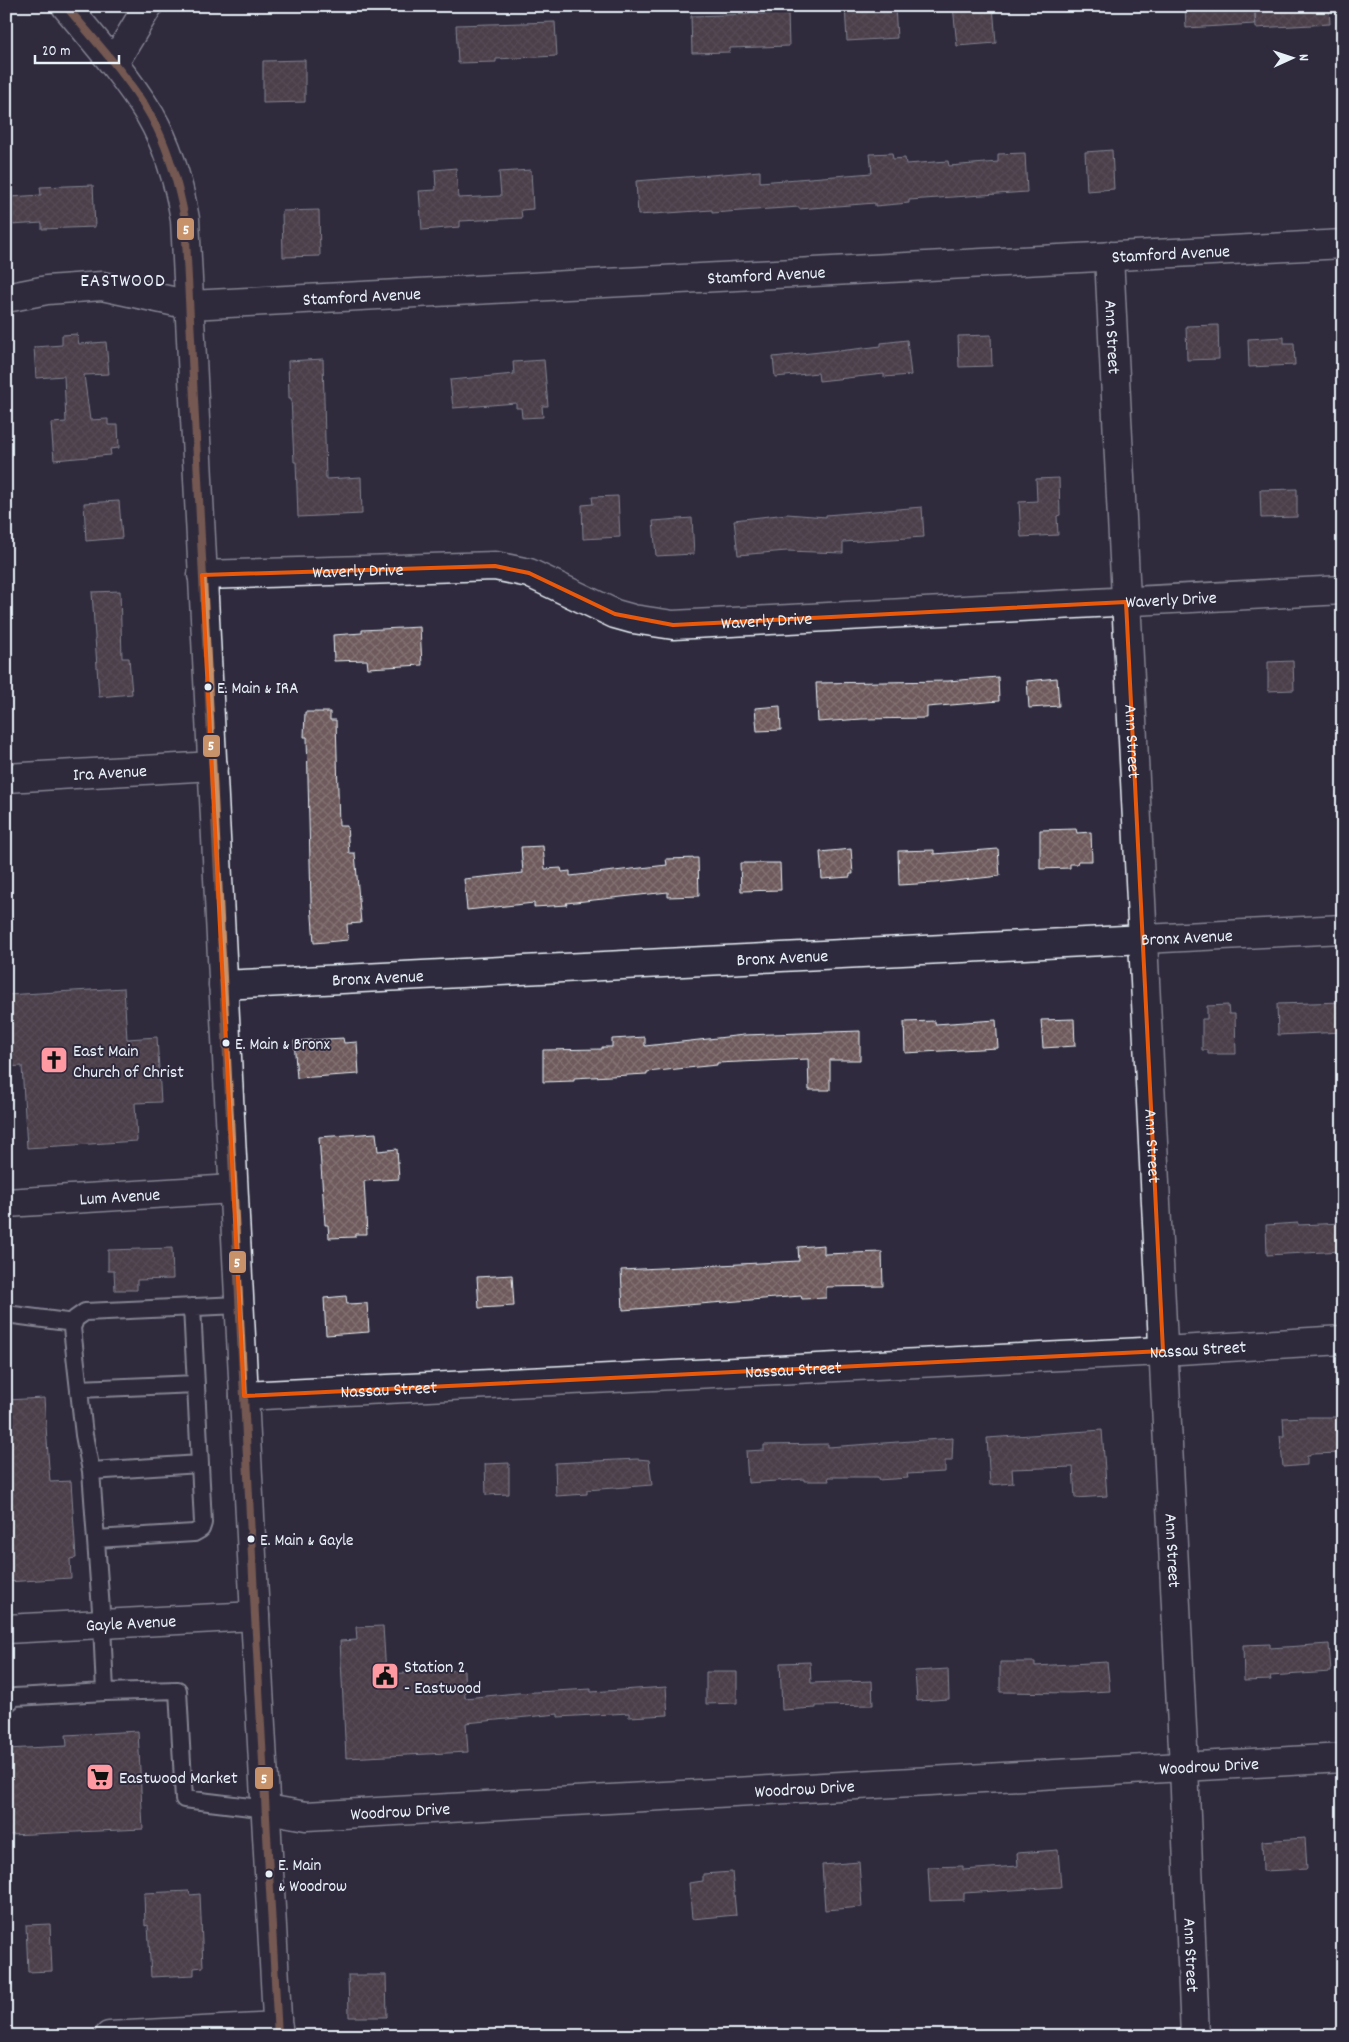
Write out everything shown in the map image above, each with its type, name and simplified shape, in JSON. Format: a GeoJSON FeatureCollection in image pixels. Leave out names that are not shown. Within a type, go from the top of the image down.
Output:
{"type":"FeatureCollection","features":[{"type":"Feature","properties":{"kind":"street"},"geometry":{"type":"LineString","coordinates":[[66,6],[114,63],[150,116],[173,169],[180,190],[185,219],[233,1189],[278,2031],[109,2036]]}},
{"type":"Feature","properties":{"kind":"street"},"geometry":{"type":"LineString","coordinates":[[114,63],[148,6]]}},
{"type":"Feature","properties":{"kind":"street","name":"Stamford Avenue"},"geometry":{"type":"LineString","coordinates":[[6,298],[47,290],[102,286],[190,305],[1343,244]]}},
{"type":"Feature","properties":{"kind":"street","name":"Ann Street"},"geometry":{"type":"LineString","coordinates":[[1109,256],[1164,1350],[1195,2036]]}},
{"type":"Feature","properties":{"kind":"street","name":"Waverly Drive"},"geometry":{"type":"LineString","coordinates":[[202,575],[495,566],[529,573],[615,614],[633,619],[673,625],[1343,590]]}},
{"type":"Feature","properties":{"kind":"street","name":"Ira Avenue"},"geometry":{"type":"LineString","coordinates":[[6,778],[213,766]]}},
{"type":"Feature","properties":{"kind":"street","name":"Bronx Avenue"},"geometry":{"type":"LineString","coordinates":[[223,985],[1343,928]]}},
{"type":"Feature","properties":{"kind":"street","name":"Lum Avenue"},"geometry":{"type":"LineString","coordinates":[[6,1203],[233,1189]]}},
{"type":"Feature","properties":{"kind":"street","name":"Nassau Street"},"geometry":{"type":"LineString","coordinates":[[244,1396],[1343,1340]]}},
{"type":"Feature","properties":{"kind":"street","name":"Gayle Avenue"},"geometry":{"type":"LineString","coordinates":[[6,1628],[255,1616]]}},
{"type":"Feature","properties":{"kind":"street","name":"Woodrow Drive"},"geometry":{"type":"LineString","coordinates":[[267,1809],[306,1816],[1343,1758]]}},
{"type":"Feature","properties":{"kind":"lane"},"geometry":{"type":"LineString","coordinates":[[105,1692],[91,1471],[84,1435],[72,1328],[75,1318],[85,1312],[239,1305]]}},
{"type":"Feature","properties":{"kind":"lane"},"geometry":{"type":"LineString","coordinates":[[96,1539],[194,1533],[201,1529],[203,1522],[192,1307]]}},
{"type":"Feature","properties":{"kind":"lane"},"geometry":{"type":"LineString","coordinates":[[6,1314],[74,1323]]}},
{"type":"Feature","properties":{"kind":"lane"},"geometry":{"type":"LineString","coordinates":[[79,1389],[196,1384]]}},
{"type":"Feature","properties":{"kind":"lane"},"geometry":{"type":"LineString","coordinates":[[91,1471],[200,1464]]}},
{"type":"Feature","properties":{"kind":"lane"},"geometry":{"type":"LineString","coordinates":[[6,1704],[14,1697],[178,1690],[184,1800],[267,1809]]}},
{"type":"Feature","properties":{"kind":"highlighted area"},"geometry":{"type":"Polygon","coordinates":[[[495,566],[529,573],[615,614],[673,625],[1126,602],[1163,1351],[244,1396],[202,575],[495,566]]]}},
{"type":"Feature","properties":{"kind":"building"},"geometry":{"type":"Polygon","coordinates":[[[845,6],[895,6],[897,38],[847,41],[845,6]]]}},
{"type":"Feature","properties":{"kind":"building"},"geometry":{"type":"Polygon","coordinates":[[[953,6],[993,6],[996,43],[957,46],[953,6]]]}},
{"type":"Feature","properties":{"kind":"building"},"geometry":{"type":"Polygon","coordinates":[[[1185,6],[1329,6],[1330,24],[1256,28],[1255,12],[1255,24],[1186,28],[1185,6]]]}},
{"type":"Feature","properties":{"kind":"building"},"geometry":{"type":"Polygon","coordinates":[[[788,13],[789,46],[730,48],[730,52],[692,53],[691,16],[788,13]]]}},
{"type":"Feature","properties":{"kind":"building"},"geometry":{"type":"Polygon","coordinates":[[[555,22],[557,56],[496,59],[496,62],[458,63],[456,25],[555,22]]]}},
{"type":"Feature","properties":{"kind":"building"},"geometry":{"type":"Polygon","coordinates":[[[305,60],[305,102],[263,103],[263,61],[305,60]]]}},
{"type":"Feature","properties":{"kind":"building"},"geometry":{"type":"Polygon","coordinates":[[[1112,150],[1114,189],[1087,191],[1085,152],[1112,150]]]}},
{"type":"Feature","properties":{"kind":"building"},"geometry":{"type":"Polygon","coordinates":[[[892,153],[893,159],[905,158],[906,164],[948,161],[949,166],[998,162],[998,154],[1025,153],[1027,192],[909,200],[909,203],[875,206],[875,203],[799,209],[799,207],[712,213],[712,210],[638,215],[636,181],[760,171],[760,182],[872,173],[870,154],[892,153]]]}},
{"type":"Feature","properties":{"kind":"building"},"geometry":{"type":"Polygon","coordinates":[[[456,168],[458,198],[501,196],[499,172],[531,170],[533,209],[521,210],[522,218],[460,221],[460,227],[422,230],[419,191],[436,190],[435,170],[456,168]]]}},
{"type":"Feature","properties":{"kind":"building"},"geometry":{"type":"Polygon","coordinates":[[[93,185],[95,227],[42,229],[42,223],[11,225],[10,197],[41,195],[40,187],[93,185]]]}},
{"type":"Feature","properties":{"kind":"building"},"geometry":{"type":"Polygon","coordinates":[[[319,210],[320,256],[283,257],[282,211],[319,210]]]}},
{"type":"Feature","properties":{"kind":"building"},"geometry":{"type":"Polygon","coordinates":[[[1218,325],[1219,359],[1187,360],[1186,326],[1218,325]]]}},
{"type":"Feature","properties":{"kind":"building"},"geometry":{"type":"Polygon","coordinates":[[[77,334],[79,344],[106,342],[109,374],[84,375],[90,420],[108,419],[108,425],[118,425],[119,448],[110,449],[111,455],[54,460],[51,423],[66,422],[64,376],[36,378],[34,347],[62,345],[62,335],[77,334]]]}},
{"type":"Feature","properties":{"kind":"building"},"geometry":{"type":"Polygon","coordinates":[[[991,335],[992,366],[959,367],[958,336],[991,335]]]}},
{"type":"Feature","properties":{"kind":"building"},"geometry":{"type":"Polygon","coordinates":[[[1284,337],[1284,343],[1294,343],[1295,365],[1249,367],[1248,339],[1284,337]]]}},
{"type":"Feature","properties":{"kind":"building"},"geometry":{"type":"Polygon","coordinates":[[[907,340],[911,375],[884,377],[884,374],[819,381],[818,373],[775,377],[773,357],[881,346],[881,343],[907,340]]]}},
{"type":"Feature","properties":{"kind":"building"},"geometry":{"type":"Polygon","coordinates":[[[323,359],[326,479],[361,477],[362,514],[298,517],[296,462],[294,462],[288,361],[323,359]]]}},
{"type":"Feature","properties":{"kind":"building"},"geometry":{"type":"Polygon","coordinates":[[[544,360],[548,406],[542,406],[543,417],[522,418],[521,408],[516,408],[516,403],[453,408],[450,380],[514,374],[513,362],[544,360]]]}},
{"type":"Feature","properties":{"kind":"building"},"geometry":{"type":"Polygon","coordinates":[[[1059,478],[1060,515],[1057,516],[1058,535],[1021,537],[1019,502],[1037,501],[1036,479],[1059,478]]]}},
{"type":"Feature","properties":{"kind":"building"},"geometry":{"type":"Polygon","coordinates":[[[1297,489],[1297,517],[1261,518],[1260,490],[1297,489]]]}},
{"type":"Feature","properties":{"kind":"building"},"geometry":{"type":"Polygon","coordinates":[[[618,496],[620,537],[583,539],[582,505],[593,504],[592,497],[618,496]]]}},
{"type":"Feature","properties":{"kind":"building"},"geometry":{"type":"Polygon","coordinates":[[[119,501],[122,538],[86,541],[84,503],[119,501]]]}},
{"type":"Feature","properties":{"kind":"building"},"geometry":{"type":"Polygon","coordinates":[[[922,507],[924,537],[843,542],[843,553],[787,551],[738,555],[734,520],[787,514],[826,517],[826,515],[922,507]]]}},
{"type":"Feature","properties":{"kind":"building"},"geometry":{"type":"Polygon","coordinates":[[[692,518],[694,554],[656,556],[653,521],[692,518]]]}},
{"type":"Feature","properties":{"kind":"building"},"geometry":{"type":"Polygon","coordinates":[[[120,591],[122,658],[129,658],[132,694],[99,697],[92,592],[120,591]]]}},
{"type":"Feature","properties":{"kind":"building"},"geometry":{"type":"Polygon","coordinates":[[[420,627],[422,665],[368,668],[367,660],[334,661],[333,635],[362,633],[362,630],[420,627]]]}},
{"type":"Feature","properties":{"kind":"building"},"geometry":{"type":"Polygon","coordinates":[[[1293,661],[1294,690],[1268,691],[1268,662],[1293,661]]]}},
{"type":"Feature","properties":{"kind":"building"},"geometry":{"type":"Polygon","coordinates":[[[998,677],[999,701],[927,707],[927,718],[818,722],[816,683],[948,681],[998,677]]]}},
{"type":"Feature","properties":{"kind":"building"},"geometry":{"type":"Polygon","coordinates":[[[1057,678],[1059,706],[1029,708],[1027,681],[1057,678]]]}},
{"type":"Feature","properties":{"kind":"building"},"geometry":{"type":"Polygon","coordinates":[[[780,706],[781,730],[757,731],[755,708],[780,706]]]}},
{"type":"Feature","properties":{"kind":"building"},"geometry":{"type":"Polygon","coordinates":[[[305,712],[330,712],[330,720],[336,720],[339,826],[347,826],[349,853],[355,853],[361,923],[347,924],[348,940],[314,943],[311,903],[307,737],[304,737],[305,712]]]}},
{"type":"Feature","properties":{"kind":"building"},"geometry":{"type":"Polygon","coordinates":[[[1076,829],[1077,833],[1091,832],[1092,861],[1078,861],[1077,864],[1070,864],[1070,868],[1040,869],[1040,830],[1076,829]]]}},
{"type":"Feature","properties":{"kind":"building"},"geometry":{"type":"Polygon","coordinates":[[[543,846],[545,869],[561,868],[562,872],[570,871],[570,876],[667,865],[666,859],[698,858],[699,896],[668,897],[668,892],[566,903],[567,905],[534,907],[534,903],[467,910],[464,879],[523,873],[521,847],[543,846]]]}},
{"type":"Feature","properties":{"kind":"building"},"geometry":{"type":"Polygon","coordinates":[[[851,849],[853,874],[850,874],[850,877],[822,879],[820,852],[851,849]]]}},
{"type":"Feature","properties":{"kind":"building"},"geometry":{"type":"Polygon","coordinates":[[[998,849],[1000,876],[899,885],[898,851],[934,850],[934,854],[998,849]]]}},
{"type":"Feature","properties":{"kind":"building"},"geometry":{"type":"Polygon","coordinates":[[[740,863],[780,863],[781,890],[741,891],[740,863]]]}},
{"type":"Feature","properties":{"kind":"building"},"geometry":{"type":"Polygon","coordinates":[[[124,988],[127,1039],[157,1037],[161,1102],[135,1103],[137,1141],[27,1148],[22,1066],[6,1067],[6,995],[124,988]]]}},
{"type":"Feature","properties":{"kind":"building"},"geometry":{"type":"Polygon","coordinates":[[[1343,1002],[1343,1032],[1278,1035],[1277,1004],[1343,1002]]]}},
{"type":"Feature","properties":{"kind":"building"},"geometry":{"type":"Polygon","coordinates":[[[1228,1005],[1229,1014],[1235,1014],[1236,1054],[1208,1054],[1208,1050],[1202,1050],[1202,1019],[1207,1019],[1207,1006],[1228,1005]]]}},
{"type":"Feature","properties":{"kind":"building"},"geometry":{"type":"Polygon","coordinates":[[[1074,1019],[1075,1046],[1043,1048],[1041,1020],[1074,1019]]]}},
{"type":"Feature","properties":{"kind":"building"},"geometry":{"type":"Polygon","coordinates":[[[996,1020],[998,1048],[905,1053],[904,1022],[935,1021],[935,1024],[996,1020]]]}},
{"type":"Feature","properties":{"kind":"building"},"geometry":{"type":"Polygon","coordinates":[[[860,1031],[860,1060],[830,1060],[830,1090],[809,1090],[808,1059],[717,1063],[717,1065],[647,1072],[647,1074],[574,1078],[574,1081],[543,1082],[543,1050],[602,1049],[602,1047],[612,1047],[612,1039],[645,1037],[645,1046],[744,1035],[860,1031]]]}},
{"type":"Feature","properties":{"kind":"building"},"geometry":{"type":"Polygon","coordinates":[[[343,1038],[344,1043],[357,1042],[359,1074],[297,1078],[294,1041],[343,1038]]]}},
{"type":"Feature","properties":{"kind":"building"},"geometry":{"type":"Polygon","coordinates":[[[376,1133],[378,1151],[397,1149],[399,1179],[364,1181],[367,1234],[355,1234],[355,1237],[329,1238],[328,1225],[325,1225],[319,1137],[376,1133]]]}},
{"type":"Feature","properties":{"kind":"building"},"geometry":{"type":"Polygon","coordinates":[[[1298,1223],[1298,1225],[1343,1223],[1343,1251],[1267,1255],[1266,1225],[1298,1223]]]}},
{"type":"Feature","properties":{"kind":"building"},"geometry":{"type":"Polygon","coordinates":[[[824,1245],[824,1254],[882,1252],[883,1286],[826,1287],[826,1298],[802,1299],[801,1296],[623,1310],[621,1270],[799,1261],[798,1247],[824,1245]]]}},
{"type":"Feature","properties":{"kind":"building"},"geometry":{"type":"Polygon","coordinates":[[[172,1248],[173,1279],[137,1280],[137,1290],[115,1290],[114,1271],[108,1271],[108,1250],[172,1248]]]}},
{"type":"Feature","properties":{"kind":"building"},"geometry":{"type":"Polygon","coordinates":[[[512,1275],[514,1306],[479,1308],[477,1277],[512,1275]]]}},
{"type":"Feature","properties":{"kind":"building"},"geometry":{"type":"Polygon","coordinates":[[[346,1296],[347,1304],[367,1303],[369,1332],[326,1335],[324,1298],[346,1296]]]}},
{"type":"Feature","properties":{"kind":"building"},"geometry":{"type":"Polygon","coordinates":[[[44,1398],[50,1482],[71,1481],[76,1558],[70,1559],[71,1578],[6,1582],[6,1400],[44,1398]]]}},
{"type":"Feature","properties":{"kind":"building"},"geometry":{"type":"Polygon","coordinates":[[[1343,1417],[1343,1453],[1310,1454],[1310,1456],[1307,1456],[1307,1465],[1283,1467],[1280,1436],[1284,1436],[1283,1418],[1343,1417]]]}},
{"type":"Feature","properties":{"kind":"building"},"geometry":{"type":"Polygon","coordinates":[[[1102,1430],[1107,1496],[1075,1498],[1073,1467],[1012,1469],[1013,1483],[990,1485],[987,1438],[1102,1430]]]}},
{"type":"Feature","properties":{"kind":"building"},"geometry":{"type":"Polygon","coordinates":[[[953,1438],[952,1461],[945,1461],[945,1472],[907,1474],[908,1478],[878,1480],[878,1477],[828,1477],[829,1481],[804,1481],[804,1479],[748,1483],[746,1451],[764,1450],[764,1445],[828,1444],[828,1447],[953,1438]]]}},
{"type":"Feature","properties":{"kind":"building"},"geometry":{"type":"Polygon","coordinates":[[[649,1460],[652,1485],[587,1490],[587,1494],[556,1496],[555,1463],[649,1460]]]}},
{"type":"Feature","properties":{"kind":"building"},"geometry":{"type":"Polygon","coordinates":[[[509,1463],[509,1494],[486,1495],[485,1464],[509,1463]]]}},
{"type":"Feature","properties":{"kind":"building"},"geometry":{"type":"Polygon","coordinates":[[[383,1626],[386,1674],[464,1670],[465,1698],[517,1693],[591,1689],[591,1692],[666,1687],[668,1715],[629,1717],[629,1713],[558,1717],[558,1714],[466,1723],[468,1752],[346,1758],[340,1641],[357,1640],[356,1627],[383,1626]]]}},
{"type":"Feature","properties":{"kind":"building"},"geometry":{"type":"Polygon","coordinates":[[[1270,1644],[1270,1648],[1329,1644],[1331,1672],[1270,1676],[1271,1680],[1244,1681],[1243,1645],[1270,1644]]]}},
{"type":"Feature","properties":{"kind":"building"},"geometry":{"type":"Polygon","coordinates":[[[810,1662],[811,1683],[872,1681],[873,1705],[816,1706],[816,1708],[782,1710],[780,1663],[810,1662]]]}},
{"type":"Feature","properties":{"kind":"building"},"geometry":{"type":"Polygon","coordinates":[[[1000,1662],[1035,1662],[1035,1666],[1107,1662],[1110,1691],[1070,1693],[1000,1692],[1000,1662]]]}},
{"type":"Feature","properties":{"kind":"building"},"geometry":{"type":"Polygon","coordinates":[[[948,1669],[949,1699],[917,1701],[915,1671],[948,1669]]]}},
{"type":"Feature","properties":{"kind":"building"},"geometry":{"type":"Polygon","coordinates":[[[706,1672],[737,1672],[737,1703],[706,1704],[706,1672]]]}},
{"type":"Feature","properties":{"kind":"building"},"geometry":{"type":"Polygon","coordinates":[[[138,1731],[143,1829],[9,1835],[6,1749],[67,1746],[66,1735],[138,1731]]]}},
{"type":"Feature","properties":{"kind":"building"},"geometry":{"type":"Polygon","coordinates":[[[1305,1838],[1307,1869],[1263,1871],[1262,1841],[1305,1838]]]}},
{"type":"Feature","properties":{"kind":"building"},"geometry":{"type":"Polygon","coordinates":[[[1058,1850],[1061,1887],[964,1893],[964,1900],[930,1901],[928,1867],[963,1866],[963,1870],[1018,1866],[1017,1853],[1058,1850]]]}},
{"type":"Feature","properties":{"kind":"building"},"geometry":{"type":"Polygon","coordinates":[[[859,1862],[862,1907],[825,1910],[822,1865],[859,1862]]]}},
{"type":"Feature","properties":{"kind":"building"},"geometry":{"type":"Polygon","coordinates":[[[732,1872],[736,1915],[692,1919],[689,1883],[703,1881],[703,1874],[732,1872]]]}},
{"type":"Feature","properties":{"kind":"building"},"geometry":{"type":"Polygon","coordinates":[[[189,1891],[190,1895],[200,1894],[203,1967],[194,1968],[194,1975],[151,1977],[148,1925],[145,1926],[144,1893],[189,1891]]]}},
{"type":"Feature","properties":{"kind":"building"},"geometry":{"type":"Polygon","coordinates":[[[50,1924],[52,1971],[28,1972],[26,1925],[50,1924]]]}},
{"type":"Feature","properties":{"kind":"building"},"geometry":{"type":"Polygon","coordinates":[[[348,1975],[386,1975],[387,2017],[349,2017],[348,1975]]]}},
{"type":"Feature","properties":{"kind":"transit line","name":"5"},"geometry":{"type":"LineString","coordinates":[[66,6],[127,80],[148,111],[162,139],[170,161],[185,219],[255,1616],[278,2036]]}},
{"type":"Feature","properties":{"kind":"place","name":"E. Main & IRA"},"geometry":{"type":"Point","coordinates":[208,687]}},
{"type":"Feature","properties":{"kind":"place","name":"E. Main & Bronx"},"geometry":{"type":"Point","coordinates":[226,1043]}},
{"type":"Feature","properties":{"kind":"place","name":"East Main Church of Christ"},"geometry":{"type":"Point","coordinates":[54,1060]}},
{"type":"Feature","properties":{"kind":"place","name":"E. Main & Gayle"},"geometry":{"type":"Point","coordinates":[251,1539]}},
{"type":"Feature","properties":{"kind":"place","name":"Station 2 - Eastwood"},"geometry":{"type":"Point","coordinates":[385,1676]}},
{"type":"Feature","properties":{"kind":"place","name":"Eastwood Market"},"geometry":{"type":"Point","coordinates":[100,1777]}},
{"type":"Feature","properties":{"kind":"place","name":"E. Main & Woodrow"},"geometry":{"type":"Point","coordinates":[269,1874]}},
{"type":"Feature","properties":{"kind":"district","name":"EASTWOOD"},"geometry":{"type":"Point","coordinates":[123,279]}}]}
